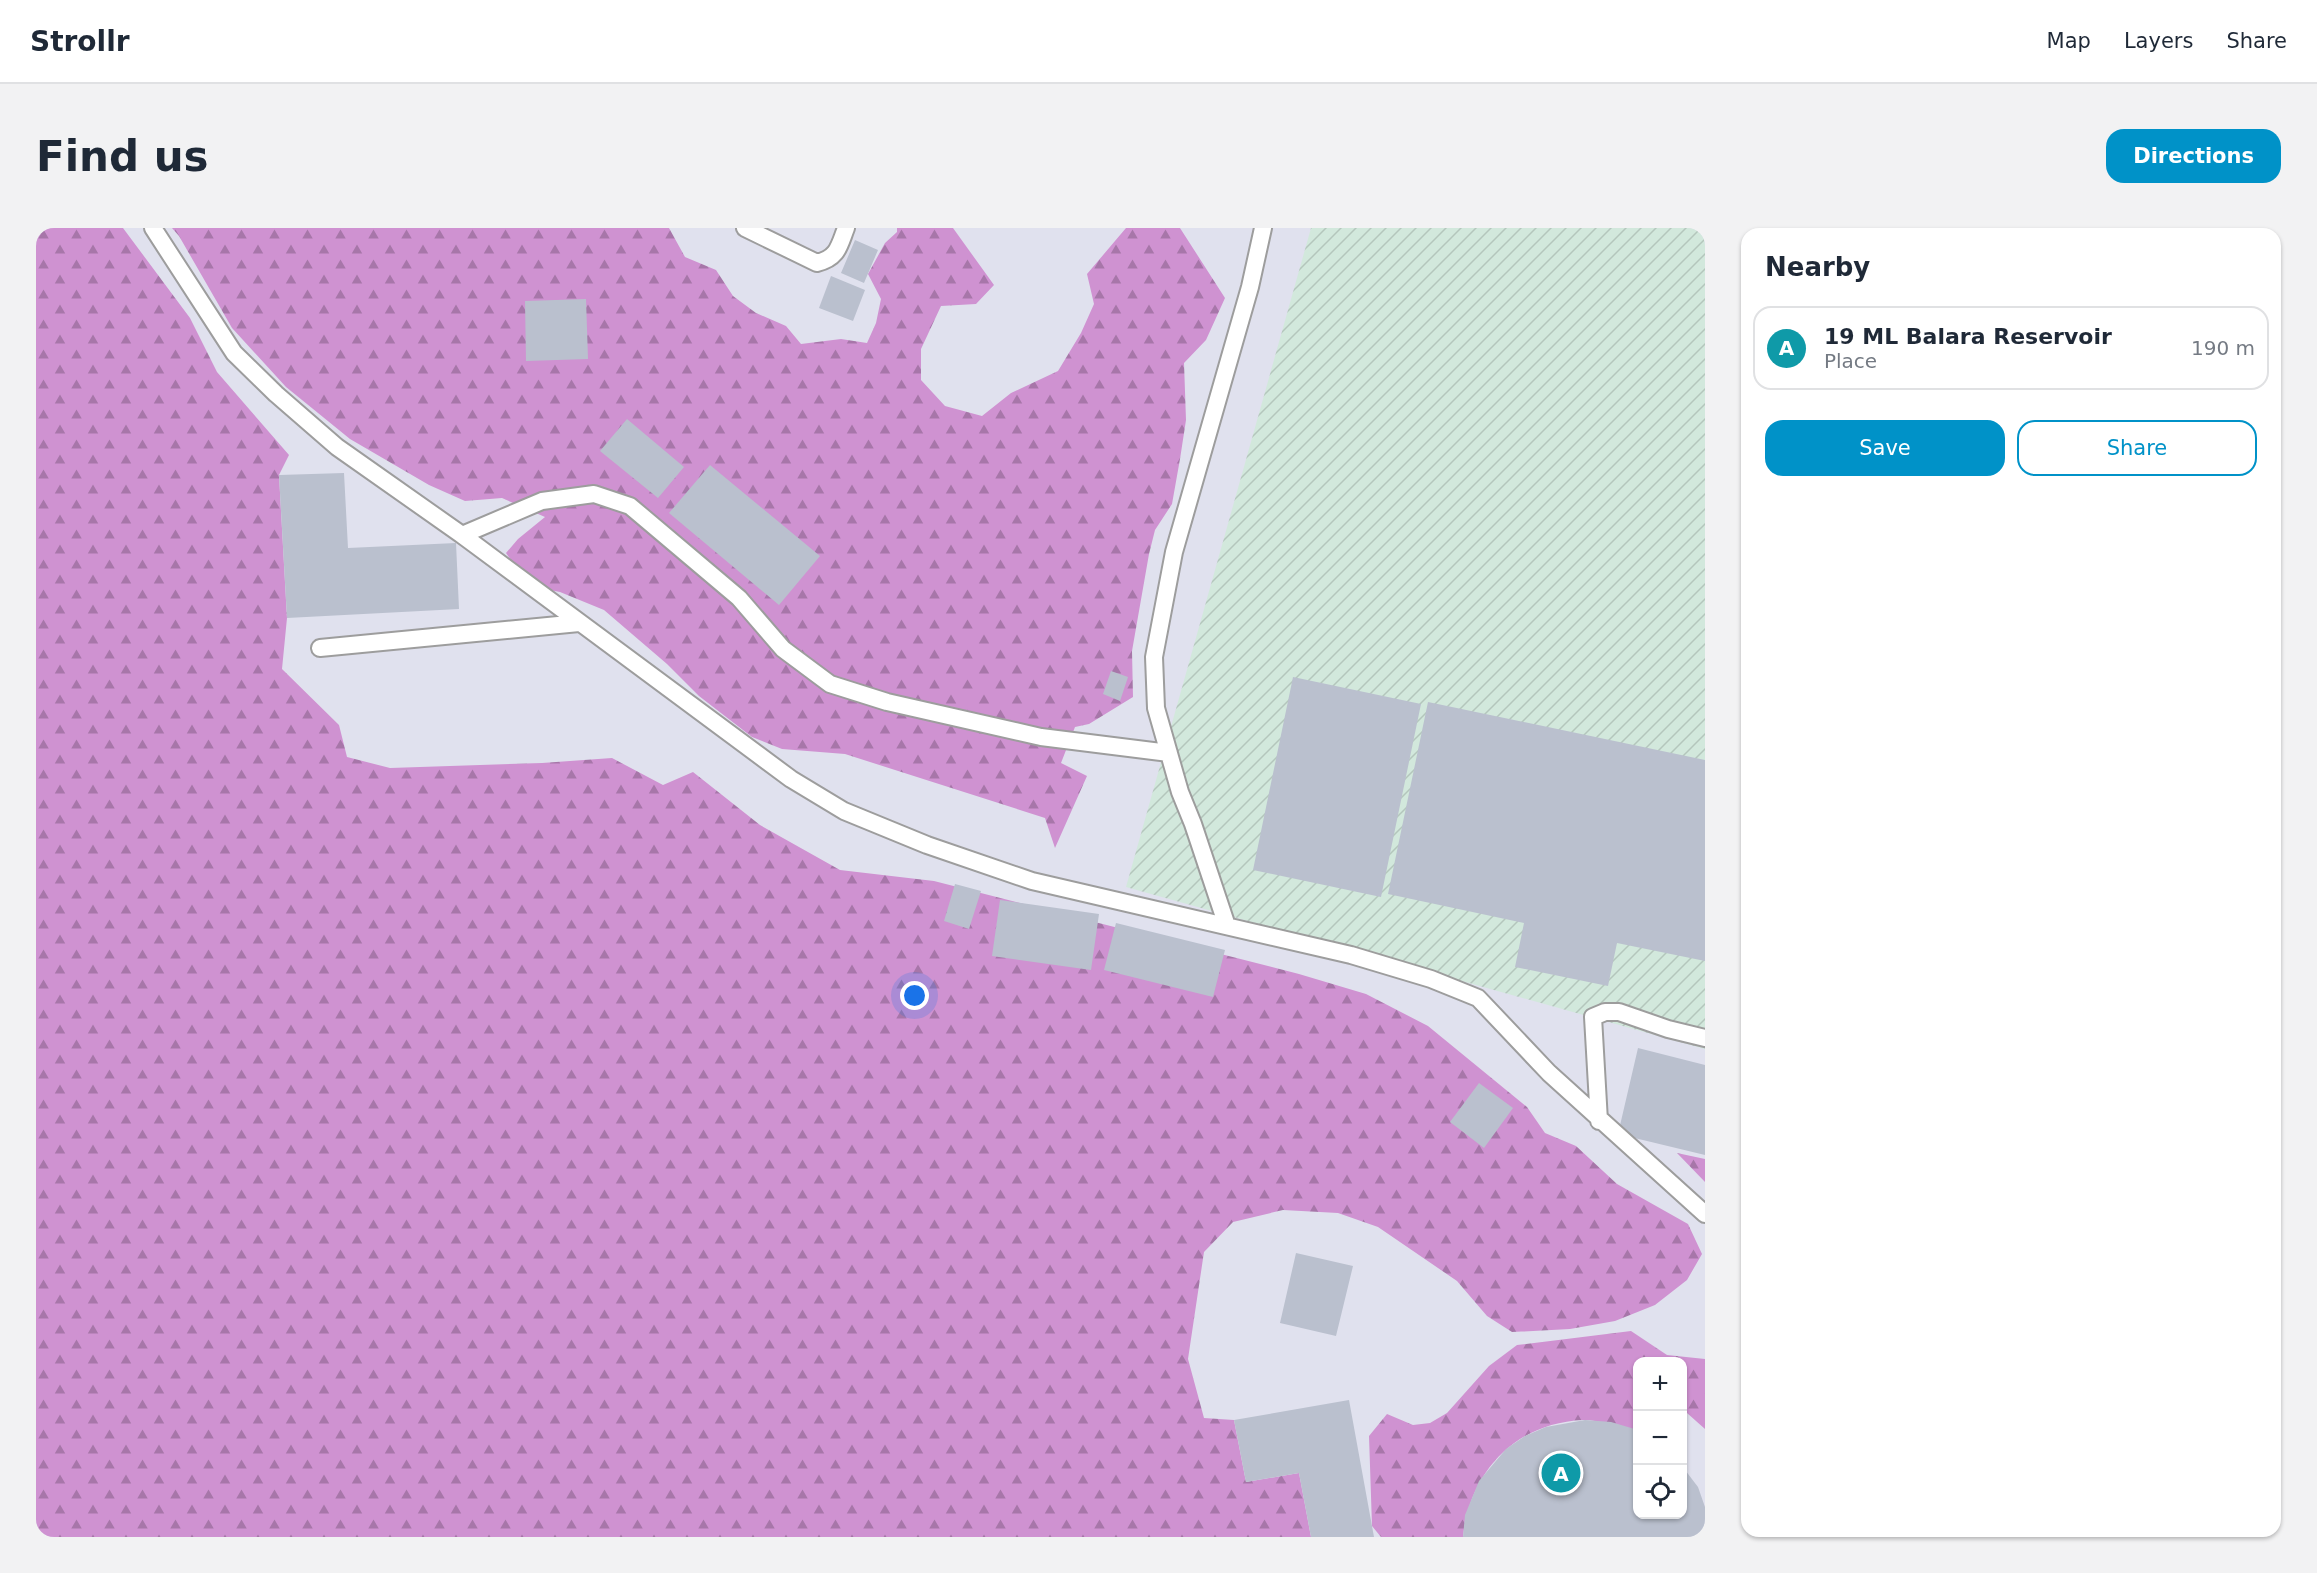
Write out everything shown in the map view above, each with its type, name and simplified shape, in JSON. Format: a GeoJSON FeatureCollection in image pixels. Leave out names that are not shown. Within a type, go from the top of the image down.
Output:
{"type":"FeatureCollection","features":[{"type":"Feature","properties":{"kind":"lane"},"geometry":{"type":"LineString","coordinates":[[153,228],[234,353],[276,394],[337,447],[462,535],[791,779],[844,811],[927,845],[1032,881],[1351,955],[1431,979],[1478,998],[1549,1073],[1599,1121],[1705,1214]]}},
{"type":"Feature","properties":{"kind":"lane"},"geometry":{"type":"LineString","coordinates":[[745,228],[817,262],[828,261],[836,254],[846,228]]}},
{"type":"Feature","properties":{"kind":"lane"},"geometry":{"type":"LineString","coordinates":[[1227,926],[1180,792],[1156,708],[1154,657],[1174,552],[1250,286],[1263,228]]}},
{"type":"Feature","properties":{"kind":"lane"},"geometry":{"type":"LineString","coordinates":[[462,535],[542,501],[594,494],[630,506],[739,598],[783,648],[830,684],[887,702],[1041,737],[1169,753]]}},
{"type":"Feature","properties":{"kind":"lane"},"geometry":{"type":"LineString","coordinates":[[320,648],[579,623]]}},
{"type":"Feature","properties":{"kind":"lane"},"geometry":{"type":"LineString","coordinates":[[1599,1121],[1593,1017],[1605,1012],[1619,1012],[1668,1029],[1705,1038]]}},
{"type":"Feature","properties":{"kind":"shaded area"},"geometry":{"type":"Polygon","coordinates":[[[1311,228],[1705,228],[1705,1049],[1126,887],[1311,228]]]}},
{"type":"Feature","properties":{"kind":"green space"},"geometry":{"type":"Polygon","coordinates":[[[36,228],[123,228],[190,318],[217,372],[289,455],[279,475],[287,618],[282,669],[339,725],[347,757],[390,768],[542,763],[612,758],[663,785],[693,772],[760,825],[840,870],[934,881],[1299,974],[1366,994],[1428,1026],[1527,1107],[1545,1133],[1576,1146],[1617,1184],[1688,1224],[1702,1254],[1687,1280],[1655,1305],[1615,1321],[1570,1329],[1512,1332],[1487,1316],[1457,1281],[1378,1227],[1338,1213],[1283,1210],[1233,1222],[1204,1252],[1188,1359],[1204,1418],[1234,1420],[1246,1482],[1299,1473],[1311,1537],[36,1537],[36,228]]]}},
{"type":"Feature","properties":{"kind":"green space"},"geometry":{"type":"Polygon","coordinates":[[[172,228],[669,228],[685,257],[716,270],[733,296],[756,313],[786,326],[801,344],[841,339],[867,343],[876,323],[881,299],[868,274],[885,243],[897,232],[897,228],[953,228],[994,285],[976,304],[941,306],[921,349],[921,380],[945,406],[982,416],[1011,393],[1058,371],[1081,333],[1094,304],[1087,274],[1126,228],[1180,228],[1225,298],[1206,340],[1184,363],[1186,420],[1172,504],[1155,530],[1149,554],[1132,651],[1133,697],[1089,724],[1075,727],[1061,763],[1087,776],[1055,848],[1045,818],[845,754],[782,749],[752,737],[699,696],[667,664],[604,610],[560,592],[529,586],[506,553],[518,539],[545,517],[502,498],[465,501],[429,485],[350,439],[286,387],[232,328],[179,236],[172,228]]]}},
{"type":"Feature","properties":{"kind":"green space"},"geometry":{"type":"Polygon","coordinates":[[[1677,1153],[1705,1159],[1705,1182],[1677,1153]]]}},
{"type":"Feature","properties":{"kind":"green space"},"geometry":{"type":"Polygon","coordinates":[[[1631,1331],[1667,1355],[1686,1357],[1633,1357],[1633,1429],[1583,1420],[1559,1423],[1537,1430],[1517,1441],[1500,1455],[1486,1472],[1467,1513],[1463,1537],[1381,1537],[1372,1526],[1369,1436],[1387,1414],[1413,1425],[1430,1423],[1447,1413],[1489,1366],[1517,1345],[1631,1331]]]}},
{"type":"Feature","properties":{"kind":"green space"},"geometry":{"type":"Polygon","coordinates":[[[1687,1357],[1705,1359],[1705,1429],[1687,1413],[1687,1357]]]}},
{"type":"Feature","properties":{"kind":"building"},"geometry":{"type":"Polygon","coordinates":[[[855,240],[878,250],[864,283],[841,273],[855,240]]]}},
{"type":"Feature","properties":{"kind":"building"},"geometry":{"type":"Polygon","coordinates":[[[831,276],[865,290],[853,321],[819,308],[831,276]]]}},
{"type":"Feature","properties":{"kind":"building"},"geometry":{"type":"Polygon","coordinates":[[[586,299],[588,359],[526,361],[525,301],[586,299]]]}},
{"type":"Feature","properties":{"kind":"building"},"geometry":{"type":"Polygon","coordinates":[[[627,419],[684,467],[658,498],[600,451],[627,419]]]}},
{"type":"Feature","properties":{"kind":"building"},"geometry":{"type":"Polygon","coordinates":[[[710,465],[820,556],[779,605],[669,513],[710,465]]]}},
{"type":"Feature","properties":{"kind":"building"},"geometry":{"type":"Polygon","coordinates":[[[344,473],[348,548],[456,543],[459,609],[287,618],[279,475],[344,473]]]}},
{"type":"Feature","properties":{"kind":"building"},"geometry":{"type":"Polygon","coordinates":[[[1111,671],[1128,677],[1120,701],[1103,694],[1111,671]]]}},
{"type":"Feature","properties":{"kind":"building"},"geometry":{"type":"Polygon","coordinates":[[[1293,677],[1421,704],[1381,897],[1253,870],[1293,677]]]}},
{"type":"Feature","properties":{"kind":"building"},"geometry":{"type":"Polygon","coordinates":[[[1428,702],[1705,760],[1705,961],[1617,943],[1608,986],[1515,967],[1524,923],[1388,894],[1428,702]]]}},
{"type":"Feature","properties":{"kind":"building"},"geometry":{"type":"Polygon","coordinates":[[[955,884],[981,891],[969,929],[944,921],[955,884]]]}},
{"type":"Feature","properties":{"kind":"building"},"geometry":{"type":"Polygon","coordinates":[[[1000,900],[1099,914],[1091,970],[992,956],[1000,900]]]}},
{"type":"Feature","properties":{"kind":"building"},"geometry":{"type":"Polygon","coordinates":[[[1116,923],[1225,950],[1213,997],[1104,970],[1116,923]]]}},
{"type":"Feature","properties":{"kind":"building"},"geometry":{"type":"Polygon","coordinates":[[[1638,1048],[1705,1065],[1705,1155],[1618,1134],[1638,1048]]]}},
{"type":"Feature","properties":{"kind":"building"},"geometry":{"type":"Polygon","coordinates":[[[1479,1083],[1513,1108],[1484,1148],[1450,1122],[1479,1083]]]}},
{"type":"Feature","properties":{"kind":"building"},"geometry":{"type":"Polygon","coordinates":[[[1296,1253],[1353,1266],[1336,1336],[1280,1323],[1296,1253]]]}},
{"type":"Feature","properties":{"kind":"building"},"geometry":{"type":"Polygon","coordinates":[[[1349,1400],[1374,1537],[1311,1537],[1299,1473],[1246,1482],[1234,1420],[1349,1400]]]}},
{"type":"Feature","properties":{"kind":"building"},"geometry":{"type":"Polygon","coordinates":[[[1585,1420],[1611,1422],[1633,1429],[1633,1519],[1687,1519],[1687,1473],[1698,1487],[1705,1507],[1705,1537],[1463,1537],[1465,1515],[1479,1481],[1506,1449],[1525,1436],[1546,1427],[1585,1420]]]}},
{"type":"Feature","properties":{"kind":"place","name":"19 ML Balara Reservoir"},"geometry":{"type":"Point","coordinates":[1561,1473]}}]}
